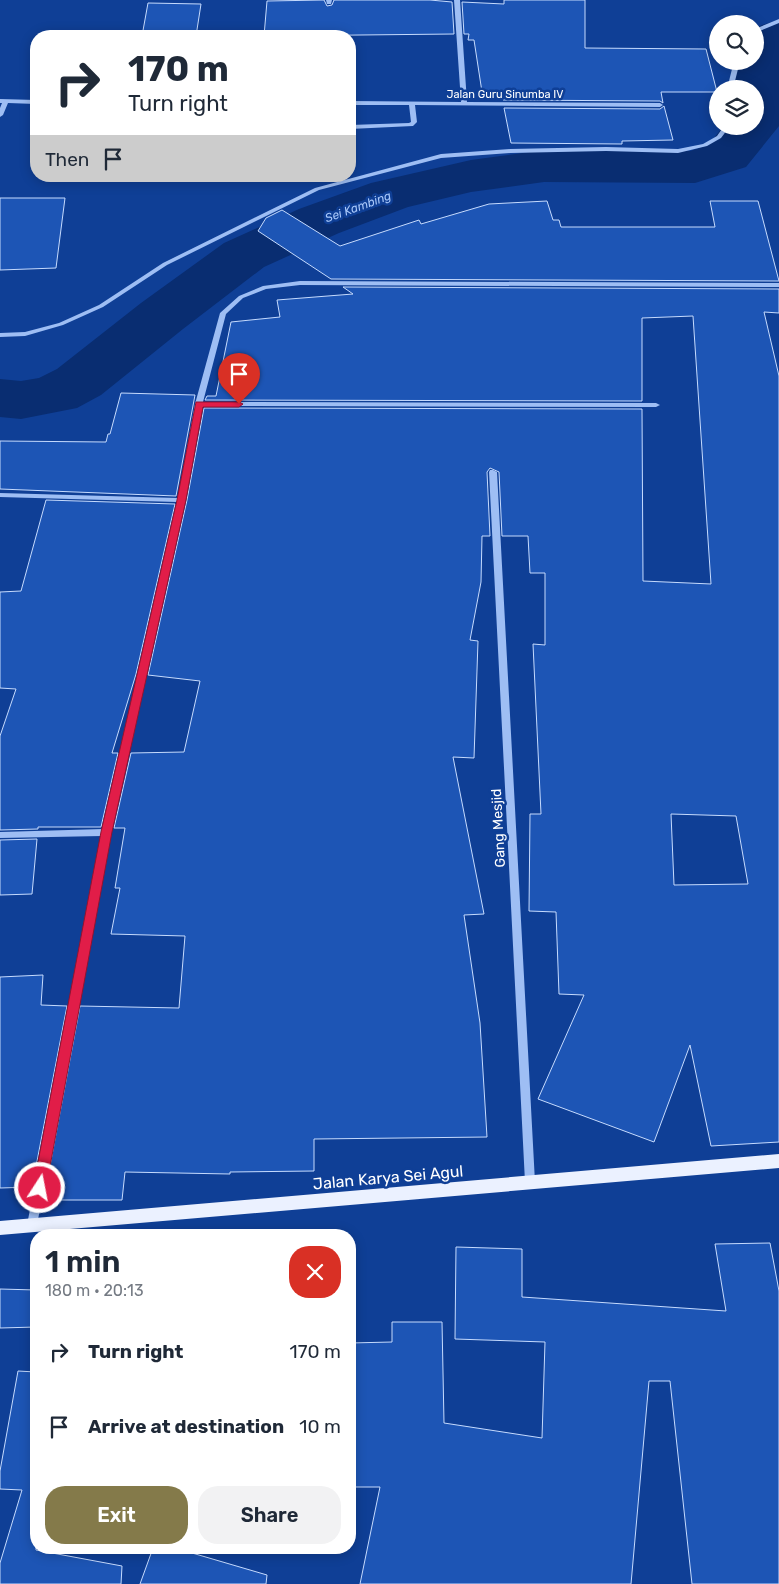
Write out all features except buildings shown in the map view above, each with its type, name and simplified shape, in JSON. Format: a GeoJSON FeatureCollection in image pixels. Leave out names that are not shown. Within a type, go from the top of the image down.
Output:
{"type":"FeatureCollection","features":[{"type":"Feature","properties":{"kind":"main road","name":"Jalan Karya Sei Agul"},"geometry":{"type":"LineString","coordinates":[[0,1228],[779,1161]]}},
{"type":"Feature","properties":{"kind":"street"},"geometry":{"type":"LineString","coordinates":[[457,0],[464,103]]}},
{"type":"Feature","properties":{"kind":"street"},"geometry":{"type":"LineString","coordinates":[[764,27],[779,21]]}},
{"type":"Feature","properties":{"kind":"street"},"geometry":{"type":"LineString","coordinates":[[0,116],[3,101],[30,102]]}},
{"type":"Feature","properties":{"kind":"street","name":"Jalan Guru Sinumba IV"},"geometry":{"type":"LineString","coordinates":[[356,103],[660,105]]}},
{"type":"Feature","properties":{"kind":"street"},"geometry":{"type":"LineString","coordinates":[[356,128],[411,125],[414,122],[412,103]]}},
{"type":"Feature","properties":{"kind":"street"},"geometry":{"type":"LineString","coordinates":[[356,179],[441,156],[510,151],[606,149],[678,151],[705,145],[720,135]]}},
{"type":"Feature","properties":{"kind":"street"},"geometry":{"type":"LineString","coordinates":[[0,335],[25,334],[61,324],[93,309],[165,264],[317,189],[343,182]]}},
{"type":"Feature","properties":{"kind":"street"},"geometry":{"type":"LineString","coordinates":[[32,1225],[106,832],[182,500],[199,404],[223,313],[241,297],[265,287],[300,283],[779,285]]}},
{"type":"Feature","properties":{"kind":"street"},"geometry":{"type":"LineString","coordinates":[[199,404],[656,406]]}},
{"type":"Feature","properties":{"kind":"street","name":"Gang Mesjid"},"geometry":{"type":"LineString","coordinates":[[493,472],[530,1182]]}},
{"type":"Feature","properties":{"kind":"street"},"geometry":{"type":"LineString","coordinates":[[0,495],[182,500]]}},
{"type":"Feature","properties":{"kind":"street"},"geometry":{"type":"LineString","coordinates":[[0,835],[106,832]]}},
{"type":"Feature","properties":{"kind":"waterway","name":"Sei Kambing"},"geometry":{"type":"LineString","coordinates":[[758,80],[755,49],[779,35]]}},
{"type":"Feature","properties":{"kind":"waterway","name":"Sei Kambing"},"geometry":{"type":"LineString","coordinates":[[0,398],[21,400],[55,395],[79,382],[162,316],[244,255],[319,221],[390,195],[471,176],[544,166],[695,167],[727,156],[745,135]]}},
{"type":"Feature","properties":{"kind":"route"},"geometry":{"type":"LineString","coordinates":[[40,1188],[106,832],[182,500],[199,404],[239,404]]}}]}
